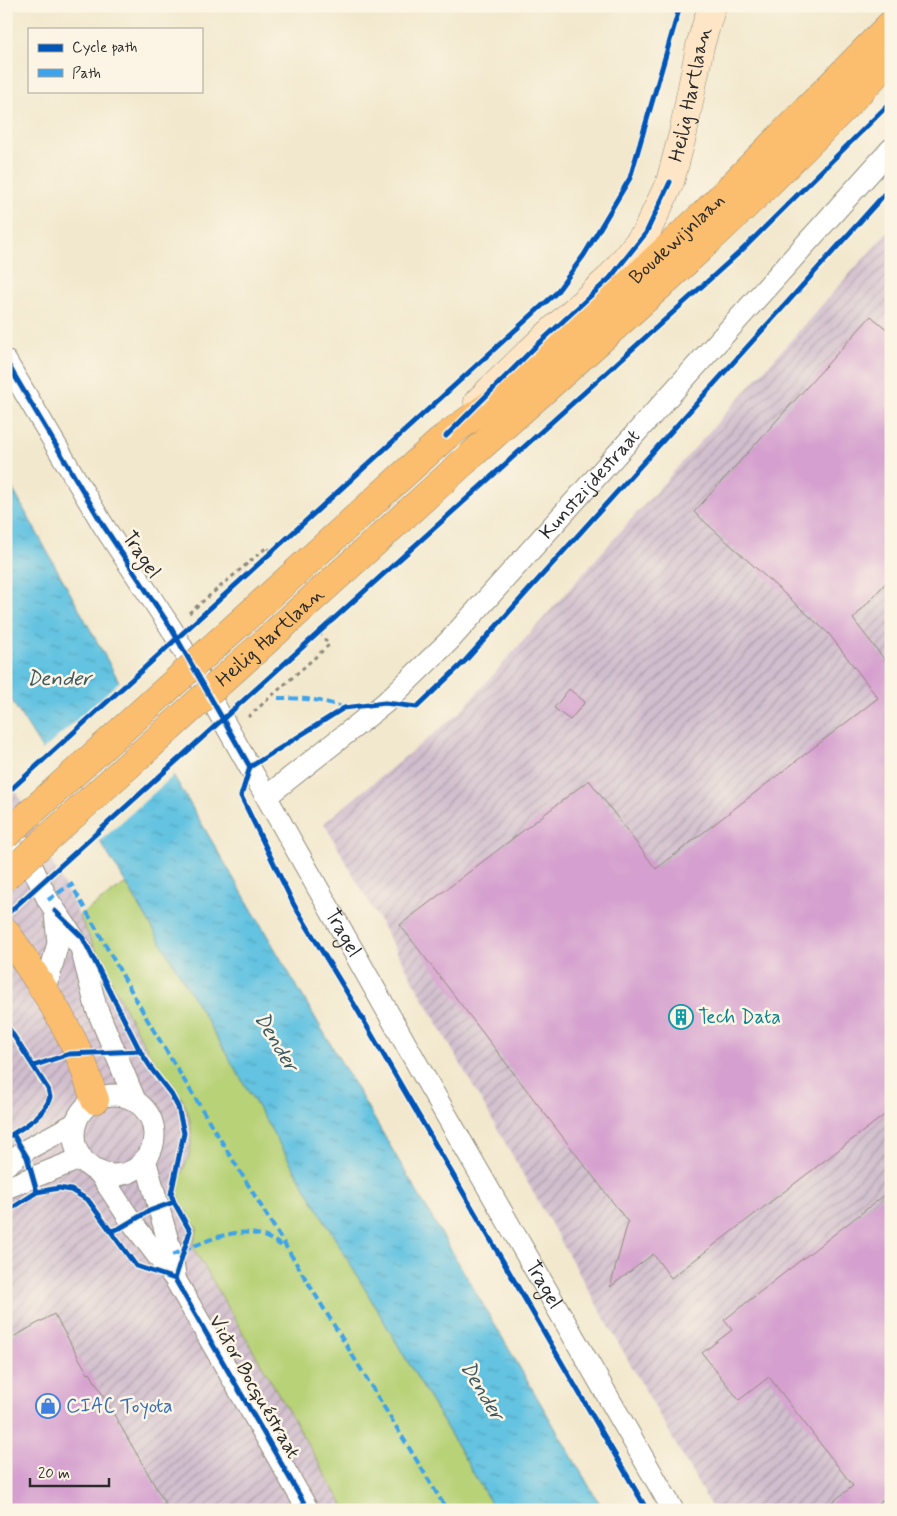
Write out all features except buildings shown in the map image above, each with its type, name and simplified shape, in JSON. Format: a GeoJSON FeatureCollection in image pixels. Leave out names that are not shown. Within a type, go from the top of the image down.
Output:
{"type":"FeatureCollection","features":[{"type":"Feature","properties":{"kind":"main road","name":"Heilig Hartlaan"},"geometry":{"type":"LineString","coordinates":[[670,182],[683,133],[700,46],[712,6]]}},
{"type":"Feature","properties":{"kind":"main road","name":"Boudewijnlaan"},"geometry":{"type":"LineString","coordinates":[[446,436],[505,394],[616,296],[714,205],[891,24]]}},
{"type":"Feature","properties":{"kind":"main road","name":"Boudewijnlaan"},"geometry":{"type":"LineString","coordinates":[[467,460],[722,227],[891,58]]}},
{"type":"Feature","properties":{"kind":"main road","name":"Boudewijnlaan"},"geometry":{"type":"LineString","coordinates":[[446,436],[494,387],[610,278],[646,233],[670,182]]}},
{"type":"Feature","properties":{"kind":"main road","name":"Heilig Hartlaan"},"geometry":{"type":"LineString","coordinates":[[6,835],[446,436]]}},
{"type":"Feature","properties":{"kind":"main road","name":"Heilig Hartlaan"},"geometry":{"type":"LineString","coordinates":[[6,876],[467,460]]}},
{"type":"Feature","properties":{"kind":"main road"},"geometry":{"type":"LineString","coordinates":[[6,932],[43,987],[80,1054],[95,1100]]}},
{"type":"Feature","properties":{"kind":"street","name":"Kunstzijdestraat"},"geometry":{"type":"LineString","coordinates":[[267,796],[385,703],[449,641],[891,149]]}},
{"type":"Feature","properties":{"kind":"street","name":"Tragel"},"geometry":{"type":"LineString","coordinates":[[6,361],[103,525],[171,628],[425,1078],[673,1510]]}},
{"type":"Feature","properties":{"kind":"street"},"geometry":{"type":"LineString","coordinates":[[6,820],[55,911],[80,948],[96,1007],[135,1100]]}},
{"type":"Feature","properties":{"kind":"street"},"geometry":{"type":"LineString","coordinates":[[43,987],[49,977],[58,943],[55,911]]}},
{"type":"Feature","properties":{"kind":"street"},"geometry":{"type":"LineString","coordinates":[[109,1095],[125,1096],[135,1100],[144,1108],[154,1128],[154,1139],[146,1160],[135,1169],[122,1174],[108,1174],[90,1165],[76,1147],[74,1135],[76,1123],[83,1109],[95,1100],[109,1095]]}},
{"type":"Feature","properties":{"kind":"street"},"geometry":{"type":"LineString","coordinates":[[6,1165],[24,1151],[76,1123]]}},
{"type":"Feature","properties":{"kind":"street"},"geometry":{"type":"LineString","coordinates":[[146,1160],[172,1255],[175,1279]]}},
{"type":"Feature","properties":{"kind":"street"},"geometry":{"type":"LineString","coordinates":[[6,1188],[90,1165]]}},
{"type":"Feature","properties":{"kind":"street","name":"Victor Bocquéstraat"},"geometry":{"type":"LineString","coordinates":[[90,1165],[175,1279],[308,1510]]}},
{"type":"Feature","properties":{"kind":"path"},"geometry":{"type":"LineString","coordinates":[[265,559],[279,546]]}},
{"type":"Feature","properties":{"kind":"path"},"geometry":{"type":"LineString","coordinates":[[171,628],[267,547],[272,552]]}},
{"type":"Feature","properties":{"kind":"path"},"geometry":{"type":"LineString","coordinates":[[312,638],[326,625]]}},
{"type":"Feature","properties":{"kind":"path"},"geometry":{"type":"LineString","coordinates":[[231,732],[329,645],[319,632]]}},
{"type":"Feature","properties":{"kind":"shaded area"},"geometry":{"type":"Polygon","coordinates":[[[891,231],[891,1510],[713,1510],[324,823],[459,713],[887,232],[891,231]]]}},
{"type":"Feature","properties":{"kind":"shaded area"},"geometry":{"type":"Polygon","coordinates":[[[6,762],[14,787],[144,1044],[152,1058],[175,1088],[187,1109],[191,1143],[189,1155],[179,1178],[182,1205],[197,1229],[193,1248],[346,1510],[6,1510],[6,762]]]}},
{"type":"Feature","properties":{"kind":"green space"},"geometry":{"type":"Polygon","coordinates":[[[126,883],[495,1510],[346,1510],[193,1247],[197,1229],[187,1214],[178,1194],[179,1179],[188,1159],[191,1144],[189,1115],[180,1095],[155,1063],[141,1039],[79,916],[126,883]]]}},
{"type":"Feature","properties":{"kind":"water","name":"Dender"},"geometry":{"type":"Polygon","coordinates":[[[6,477],[127,696],[603,1510],[495,1510],[126,883],[6,691],[6,477]]]}},
{"type":"Feature","properties":{"kind":"pier"},"geometry":{"type":"Polygon","coordinates":[[[121,680],[175,774],[98,843],[41,752],[121,680]]]}},
{"type":"Feature","properties":{"kind":"marked path"},"geometry":{"type":"LineString","coordinates":[[278,698],[312,700],[344,708]]}},
{"type":"Feature","properties":{"kind":"marked path"},"geometry":{"type":"LineString","coordinates":[[48,900],[71,884],[151,1026],[447,1510]]}},
{"type":"Feature","properties":{"kind":"marked path"},"geometry":{"type":"LineString","coordinates":[[172,1255],[215,1238],[242,1233],[256,1234],[270,1239],[284,1248]]}},
{"type":"Feature","properties":{"kind":"cycle path"},"geometry":{"type":"LineString","coordinates":[[6,794],[556,293],[584,255],[630,178],[680,6]]}},
{"type":"Feature","properties":{"kind":"cycle path"},"geometry":{"type":"LineString","coordinates":[[6,915],[741,251],[891,102]]}},
{"type":"Feature","properties":{"kind":"cycle path"},"geometry":{"type":"LineString","coordinates":[[446,436],[536,346],[610,278],[646,233],[670,182]]}},
{"type":"Feature","properties":{"kind":"cycle path"},"geometry":{"type":"LineString","coordinates":[[647,1510],[354,1004],[294,905],[241,796],[250,767],[344,708],[385,703],[417,707],[465,661],[891,187]]}},
{"type":"Feature","properties":{"kind":"cycle path"},"geometry":{"type":"LineString","coordinates":[[6,361],[103,525],[171,628],[250,767]]}},
{"type":"Feature","properties":{"kind":"cycle path"},"geometry":{"type":"LineString","coordinates":[[55,911],[83,938],[140,1051],[171,1094],[178,1107],[184,1133],[171,1194],[190,1231],[175,1279]]}},
{"type":"Feature","properties":{"kind":"cycle path"},"geometry":{"type":"LineString","coordinates":[[6,1024],[48,1089],[50,1097],[38,1116],[6,1138]]}},
{"type":"Feature","properties":{"kind":"cycle path"},"geometry":{"type":"LineString","coordinates":[[33,1066],[69,1054],[140,1051]]}},
{"type":"Feature","properties":{"kind":"cycle path"},"geometry":{"type":"LineString","coordinates":[[13,1134],[27,1157],[37,1192]]}},
{"type":"Feature","properties":{"kind":"cycle path"},"geometry":{"type":"LineString","coordinates":[[6,1212],[37,1192],[59,1188],[71,1190],[88,1200],[136,1266],[175,1279]]}},
{"type":"Feature","properties":{"kind":"cycle path"},"geometry":{"type":"LineString","coordinates":[[111,1231],[120,1228],[149,1211],[174,1202]]}},
{"type":"Feature","properties":{"kind":"cycle path"},"geometry":{"type":"LineString","coordinates":[[175,1279],[308,1510]]}},
{"type":"Feature","properties":{"kind":"place","name":"Tech Data"},"geometry":{"type":"Point","coordinates":[681,1017]}},
{"type":"Feature","properties":{"kind":"place","name":"CIAC Toyota"},"geometry":{"type":"Point","coordinates":[48,1406]}}]}
